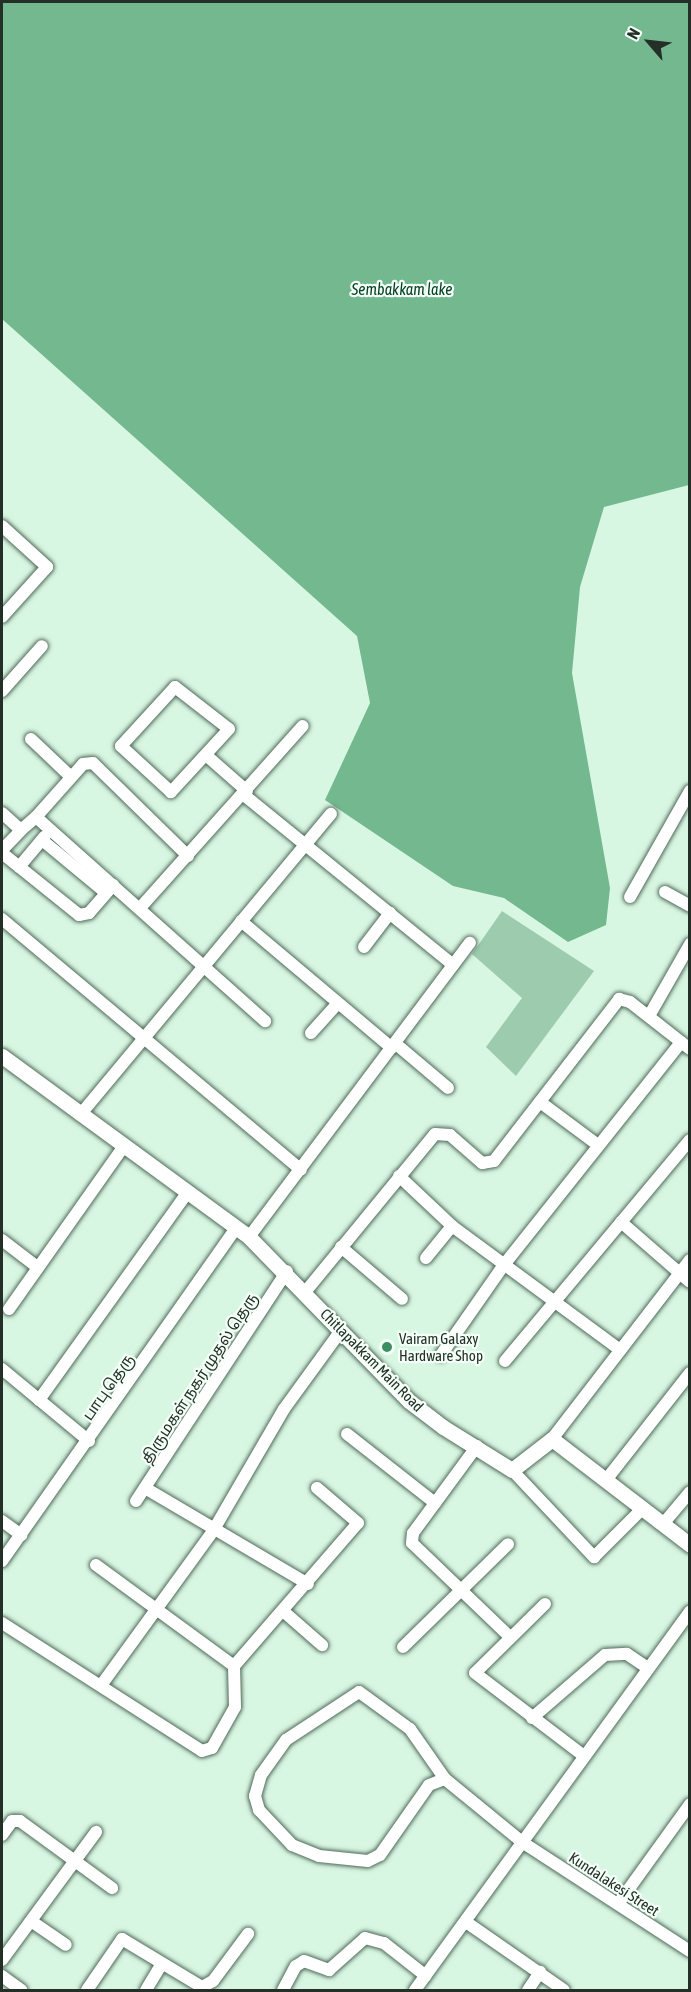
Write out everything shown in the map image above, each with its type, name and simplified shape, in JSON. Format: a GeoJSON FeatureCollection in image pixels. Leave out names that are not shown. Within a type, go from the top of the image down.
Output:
{"type":"FeatureCollection","features":[{"type":"Feature","properties":{"kind":"street"},"geometry":{"type":"LineString","coordinates":[[2,526],[47,567],[2,617]]}},
{"type":"Feature","properties":{"kind":"street"},"geometry":{"type":"LineString","coordinates":[[2,691],[42,646]]}},
{"type":"Feature","properties":{"kind":"street"},"geometry":{"type":"LineString","coordinates":[[175,687],[229,729],[207,756],[171,792],[121,746],[175,687]]}},
{"type":"Feature","properties":{"kind":"street"},"geometry":{"type":"LineString","coordinates":[[140,908],[246,793],[303,726]]}},
{"type":"Feature","properties":{"kind":"street"},"geometry":{"type":"LineString","coordinates":[[31,740],[71,777]]}},
{"type":"Feature","properties":{"kind":"street"},"geometry":{"type":"LineString","coordinates":[[207,756],[306,845],[453,965]]}},
{"type":"Feature","properties":{"kind":"street"},"geometry":{"type":"LineString","coordinates":[[110,889],[89,913],[79,915],[2,851],[87,762],[100,766],[188,856]]}},
{"type":"Feature","properties":{"kind":"street"},"geometry":{"type":"LineString","coordinates":[[630,897],[690,791]]}},
{"type":"Feature","properties":{"kind":"street"},"geometry":{"type":"LineString","coordinates":[[2,813],[21,830]]}},
{"type":"Feature","properties":{"kind":"street"},"geometry":{"type":"LineString","coordinates":[[80,1115],[143,1036],[332,814]]}},
{"type":"Feature","properties":{"kind":"street"},"geometry":{"type":"LineString","coordinates":[[36,817],[110,889]]}},
{"type":"Feature","properties":{"kind":"street"},"geometry":{"type":"LineString","coordinates":[[19,867],[50,830]]}},
{"type":"Feature","properties":{"kind":"street"},"geometry":{"type":"LineString","coordinates":[[42,840],[140,908],[265,1020]]}},
{"type":"Feature","properties":{"kind":"street"},"geometry":{"type":"LineString","coordinates":[[665,892],[690,906]]}},
{"type":"Feature","properties":{"kind":"street"},"geometry":{"type":"LineString","coordinates":[[364,947],[390,913]]}},
{"type":"Feature","properties":{"kind":"street"},"geometry":{"type":"LineString","coordinates":[[2,919],[301,1170]]}},
{"type":"Feature","properties":{"kind":"street"},"geometry":{"type":"LineString","coordinates":[[241,921],[338,1003],[448,1088]]}},
{"type":"Feature","properties":{"kind":"street","name":"பாபு தெரு"},"geometry":{"type":"LineString","coordinates":[[2,1561],[243,1232],[301,1170],[470,943]]}},
{"type":"Feature","properties":{"kind":"street"},"geometry":{"type":"LineString","coordinates":[[649,1016],[690,944]]}},
{"type":"Feature","properties":{"kind":"street"},"geometry":{"type":"LineString","coordinates":[[306,1291],[399,1176],[440,1132],[482,1163],[492,1163],[615,1003],[625,999],[685,1045],[598,1145],[503,1266],[441,1355]]}},
{"type":"Feature","properties":{"kind":"street"},"geometry":{"type":"LineString","coordinates":[[311,1033],[338,1003]]}},
{"type":"Feature","properties":{"kind":"street","name":"Chitlapakkam Main Road"},"geometry":{"type":"LineString","coordinates":[[2,1056],[243,1232],[287,1271],[340,1332],[409,1401],[512,1470]]}},
{"type":"Feature","properties":{"kind":"street"},"geometry":{"type":"LineString","coordinates":[[540,1102],[598,1145]]}},
{"type":"Feature","properties":{"kind":"street"},"geometry":{"type":"LineString","coordinates":[[505,1361],[690,1140]]}},
{"type":"Feature","properties":{"kind":"street"},"geometry":{"type":"LineString","coordinates":[[9,1309],[124,1146]]}},
{"type":"Feature","properties":{"kind":"street"},"geometry":{"type":"LineString","coordinates":[[399,1176],[452,1226],[503,1266],[620,1350]]}},
{"type":"Feature","properties":{"kind":"street"},"geometry":{"type":"LineString","coordinates":[[39,1400],[188,1192]]}},
{"type":"Feature","properties":{"kind":"street"},"geometry":{"type":"LineString","coordinates":[[621,1222],[690,1282]]}},
{"type":"Feature","properties":{"kind":"street"},"geometry":{"type":"LineString","coordinates":[[426,1258],[452,1226]]}},
{"type":"Feature","properties":{"kind":"street"},"geometry":{"type":"LineString","coordinates":[[2,1240],[37,1267]]}},
{"type":"Feature","properties":{"kind":"street"},"geometry":{"type":"LineString","coordinates":[[341,1247],[402,1299]]}},
{"type":"Feature","properties":{"kind":"street"},"geometry":{"type":"LineString","coordinates":[[643,1508],[594,1557],[512,1470],[552,1439],[690,1260]]}},
{"type":"Feature","properties":{"kind":"street","name":"திருமகள் நகர் முதல் தெரு"},"geometry":{"type":"LineString","coordinates":[[136,1501],[287,1271]]}},
{"type":"Feature","properties":{"kind":"street"},"geometry":{"type":"LineString","coordinates":[[102,1684],[213,1531],[284,1409],[340,1332]]}},
{"type":"Feature","properties":{"kind":"street"},"geometry":{"type":"LineString","coordinates":[[2,1369],[89,1441]]}},
{"type":"Feature","properties":{"kind":"street"},"geometry":{"type":"LineString","coordinates":[[606,1480],[690,1373]]}},
{"type":"Feature","properties":{"kind":"street"},"geometry":{"type":"LineString","coordinates":[[348,1434],[435,1503]]}},
{"type":"Feature","properties":{"kind":"street"},"geometry":{"type":"LineString","coordinates":[[552,1439],[690,1545]]}},
{"type":"Feature","properties":{"kind":"street"},"geometry":{"type":"LineString","coordinates":[[477,1446],[435,1503],[412,1543],[458,1590],[509,1636]]}},
{"type":"Feature","properties":{"kind":"street"},"geometry":{"type":"LineString","coordinates":[[145,1488],[213,1531],[308,1584]]}},
{"type":"Feature","properties":{"kind":"street"},"geometry":{"type":"LineString","coordinates":[[2,1623],[206,1750],[235,1707],[234,1665],[308,1584],[358,1523],[317,1488]]}},
{"type":"Feature","properties":{"kind":"street"},"geometry":{"type":"LineString","coordinates":[[663,1524],[690,1492]]}},
{"type":"Feature","properties":{"kind":"street"},"geometry":{"type":"LineString","coordinates":[[2,1521],[21,1535]]}},
{"type":"Feature","properties":{"kind":"street"},"geometry":{"type":"LineString","coordinates":[[403,1647],[458,1590],[508,1544]]}},
{"type":"Feature","properties":{"kind":"street"},"geometry":{"type":"LineString","coordinates":[[96,1565],[155,1611],[234,1665]]}},
{"type":"Feature","properties":{"kind":"street"},"geometry":{"type":"LineString","coordinates":[[545,1604],[509,1636],[476,1673],[584,1756]]}},
{"type":"Feature","properties":{"kind":"street"},"geometry":{"type":"LineString","coordinates":[[283,1611],[322,1645]]}},
{"type":"Feature","properties":{"kind":"street"},"geometry":{"type":"LineString","coordinates":[[415,1990],[690,1611]]}},
{"type":"Feature","properties":{"kind":"street"},"geometry":{"type":"LineString","coordinates":[[532,1718],[605,1655],[627,1654],[648,1668]]}},
{"type":"Feature","properties":{"kind":"street"},"geometry":{"type":"LineString","coordinates":[[359,1692],[410,1729],[445,1779],[429,1785],[380,1855],[368,1861],[320,1856],[292,1845],[259,1810],[255,1796],[261,1775],[286,1740],[359,1692]]}},
{"type":"Feature","properties":{"kind":"street","name":"Kundalakesi Street"},"geometry":{"type":"LineString","coordinates":[[445,1779],[522,1842],[690,1951]]}},
{"type":"Feature","properties":{"kind":"street"},"geometry":{"type":"LineString","coordinates":[[618,1904],[690,1804]]}},
{"type":"Feature","properties":{"kind":"street"},"geometry":{"type":"LineString","coordinates":[[2,1835],[12,1821],[20,1821],[73,1862],[112,1888]]}},
{"type":"Feature","properties":{"kind":"street"},"geometry":{"type":"LineString","coordinates":[[2,1960],[6,1945],[31,1921],[96,1832]]}},
{"type":"Feature","properties":{"kind":"street"},"geometry":{"type":"LineString","coordinates":[[31,1921],[66,1946]]}},
{"type":"Feature","properties":{"kind":"street"},"geometry":{"type":"LineString","coordinates":[[466,1922],[564,1990]]}},
{"type":"Feature","properties":{"kind":"street"},"geometry":{"type":"LineString","coordinates":[[87,1990],[122,1940],[161,1965],[206,1986],[248,1934]]}},
{"type":"Feature","properties":{"kind":"street"},"geometry":{"type":"LineString","coordinates":[[283,1990],[296,1966],[304,1961],[329,1970],[365,1938],[384,1943],[426,1976]]}},
{"type":"Feature","properties":{"kind":"street"},"geometry":{"type":"LineString","coordinates":[[146,1990],[161,1965]]}},
{"type":"Feature","properties":{"kind":"street"},"geometry":{"type":"LineString","coordinates":[[528,1990],[540,1972]]}},
{"type":"Feature","properties":{"kind":"street"},"geometry":{"type":"LineString","coordinates":[[2,1976],[21,1990]]}},
{"type":"Feature","properties":{"kind":"shaded area"},"geometry":{"type":"Polygon","coordinates":[[[502,911],[594,971],[516,1076],[486,1047],[522,998],[472,954],[502,911]]]}},
{"type":"Feature","properties":{"kind":"water","name":"Sembakkam lake"},"geometry":{"type":"Polygon","coordinates":[[[2,2],[689,2],[689,485],[604,507],[580,587],[572,673],[610,888],[606,925],[568,942],[504,898],[453,886],[325,800],[370,703],[357,636],[2,319],[2,2]]]}},
{"type":"Feature","properties":{"kind":"place","name":"Vairam Galaxy Hardware Shop"},"geometry":{"type":"Point","coordinates":[387,1347]}}]}
